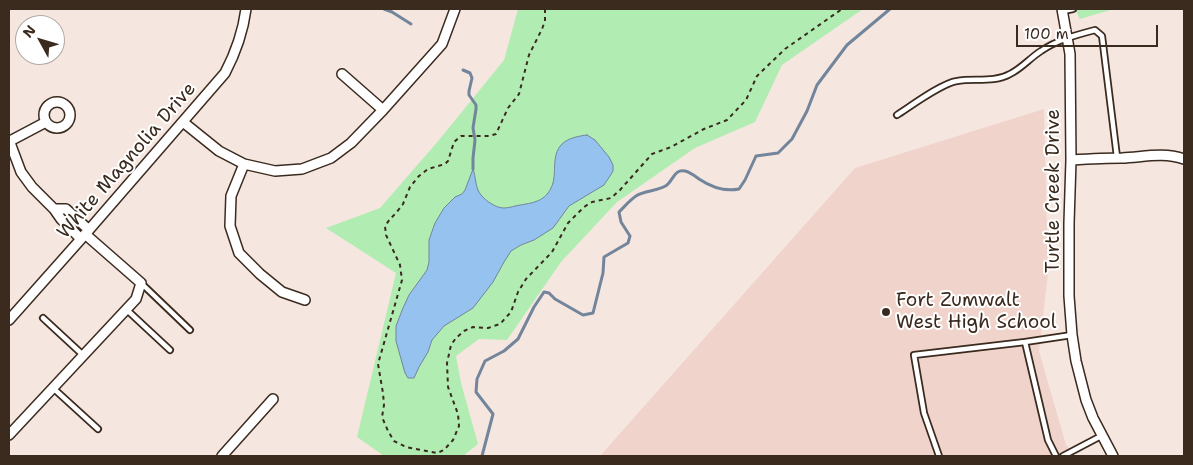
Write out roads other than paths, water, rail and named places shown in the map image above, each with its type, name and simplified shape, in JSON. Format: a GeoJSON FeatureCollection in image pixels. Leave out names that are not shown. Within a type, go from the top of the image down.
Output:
{"type":"FeatureCollection","features":[{"type":"Feature","properties":{"kind":"street","name":"White Magnolia Drive"},"geometry":{"type":"LineString","coordinates":[[9,320],[225,73],[243,31],[246,9]]}},
{"type":"Feature","properties":{"kind":"street"},"geometry":{"type":"LineString","coordinates":[[183,122],[219,152],[244,164],[275,171],[302,169],[331,158],[351,143],[384,110],[442,44],[455,9]]}},
{"type":"Feature","properties":{"kind":"street","name":"Turtle Creek Drive"},"geometry":{"type":"LineString","coordinates":[[1062,10],[1070,54],[1069,296],[1072,335],[1076,361],[1086,400],[1101,436],[1113,456]]}},
{"type":"Feature","properties":{"kind":"street"},"geometry":{"type":"LineString","coordinates":[[342,74],[384,110]]}},
{"type":"Feature","properties":{"kind":"street"},"geometry":{"type":"LineString","coordinates":[[9,435],[136,300],[141,283],[85,234],[66,209],[54,208],[32,187],[21,172],[9,140],[46,122]]}},
{"type":"Feature","properties":{"kind":"street"},"geometry":{"type":"LineString","coordinates":[[1071,160],[1156,154],[1174,155],[1184,159]]}},
{"type":"Feature","properties":{"kind":"street"},"geometry":{"type":"LineString","coordinates":[[244,164],[231,196],[230,226],[239,253],[282,292],[305,300]]}},
{"type":"Feature","properties":{"kind":"street"},"geometry":{"type":"LineString","coordinates":[[222,456],[273,399]]}},
{"type":"Feature","properties":{"kind":"lane"},"geometry":{"type":"LineString","coordinates":[[1062,10],[1073,9]]}},
{"type":"Feature","properties":{"kind":"lane"},"geometry":{"type":"LineString","coordinates":[[897,115],[946,84],[956,81],[997,79],[1009,75],[1051,45],[1095,30],[1102,36],[1117,157]]}},
{"type":"Feature","properties":{"kind":"lane"},"geometry":{"type":"LineString","coordinates":[[141,283],[190,330]]}},
{"type":"Feature","properties":{"kind":"lane"},"geometry":{"type":"LineString","coordinates":[[127,310],[170,350]]}},
{"type":"Feature","properties":{"kind":"lane"},"geometry":{"type":"LineString","coordinates":[[42,318],[84,356]]}},
{"type":"Feature","properties":{"kind":"lane"},"geometry":{"type":"LineString","coordinates":[[939,456],[924,413],[914,355],[1072,335]]}},
{"type":"Feature","properties":{"kind":"lane"},"geometry":{"type":"LineString","coordinates":[[1025,342],[1048,440],[1056,456]]}},
{"type":"Feature","properties":{"kind":"lane"},"geometry":{"type":"LineString","coordinates":[[53,388],[98,429]]}},
{"type":"Feature","properties":{"kind":"lane"},"geometry":{"type":"LineString","coordinates":[[1063,456],[1101,436]]}},
{"type":"Feature","properties":{"kind":"water"},"geometry":{"type":"Polygon","coordinates":[[[587,135],[595,140],[613,165],[613,171],[604,185],[569,206],[553,228],[511,251],[493,282],[473,308],[444,326],[432,340],[428,352],[414,378],[408,378],[396,341],[396,326],[409,295],[427,270],[429,240],[435,223],[444,208],[465,190],[473,169],[481,195],[501,208],[531,203],[545,197],[553,183],[558,149],[567,140],[587,135]]]}},
{"type":"Feature","properties":{"kind":"waterway"},"geometry":{"type":"LineString","coordinates":[[384,9],[411,24]]}},
{"type":"Feature","properties":{"kind":"waterway"},"geometry":{"type":"LineString","coordinates":[[482,456],[493,414],[476,392],[477,379],[485,361],[504,351],[518,339],[544,292],[549,293],[555,299],[583,315],[593,313],[603,273],[604,257],[628,243],[630,236],[621,222],[619,212],[639,194],[665,186],[679,171],[689,172],[704,182],[718,188],[728,190],[739,189],[756,156],[778,153],[792,139],[807,111],[817,85],[847,45],[890,9]]}},
{"type":"Feature","properties":{"kind":"waterway"},"geometry":{"type":"LineString","coordinates":[[463,70],[470,73],[472,78],[469,95],[476,105],[473,128],[475,140],[473,169]]}},
{"type":"Feature","properties":{"kind":"place","name":"Fort Zumwalt West High School"},"geometry":{"type":"Point","coordinates":[886,312]}}]}
